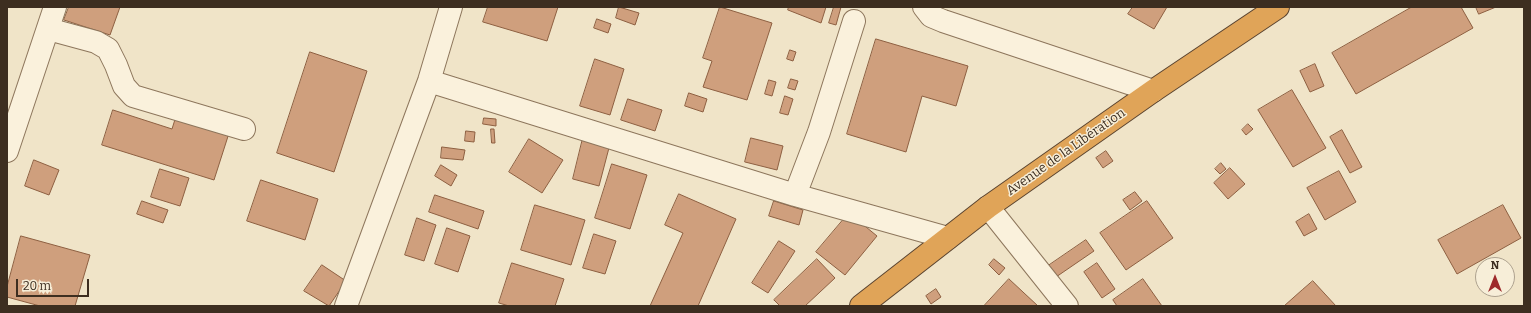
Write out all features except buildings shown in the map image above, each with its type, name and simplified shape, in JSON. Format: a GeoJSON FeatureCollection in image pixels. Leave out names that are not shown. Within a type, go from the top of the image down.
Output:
{"type":"FeatureCollection","features":[{"type":"Feature","properties":{"kind":"highway","name":"Avenue de la Libération"},"geometry":{"type":"LineString","coordinates":[[860,306],[988,208],[1153,91],[1278,7]]}},
{"type":"Feature","properties":{"kind":"street"},"geometry":{"type":"LineString","coordinates":[[7,151],[55,7]]}},
{"type":"Feature","properties":{"kind":"street"},"geometry":{"type":"LineString","coordinates":[[346,306],[429,81],[451,7]]}},
{"type":"Feature","properties":{"kind":"street"},"geometry":{"type":"LineString","coordinates":[[924,7],[931,16],[943,21],[1153,91]]}},
{"type":"Feature","properties":{"kind":"street"},"geometry":{"type":"LineString","coordinates":[[795,195],[819,132],[854,21]]}},
{"type":"Feature","properties":{"kind":"street"},"geometry":{"type":"LineString","coordinates":[[48,29],[96,42],[108,49],[124,86],[133,96],[244,129]]}},
{"type":"Feature","properties":{"kind":"street"},"geometry":{"type":"LineString","coordinates":[[429,81],[795,195],[948,238]]}},
{"type":"Feature","properties":{"kind":"street"},"geometry":{"type":"LineString","coordinates":[[988,208],[1067,306]]}}]}
